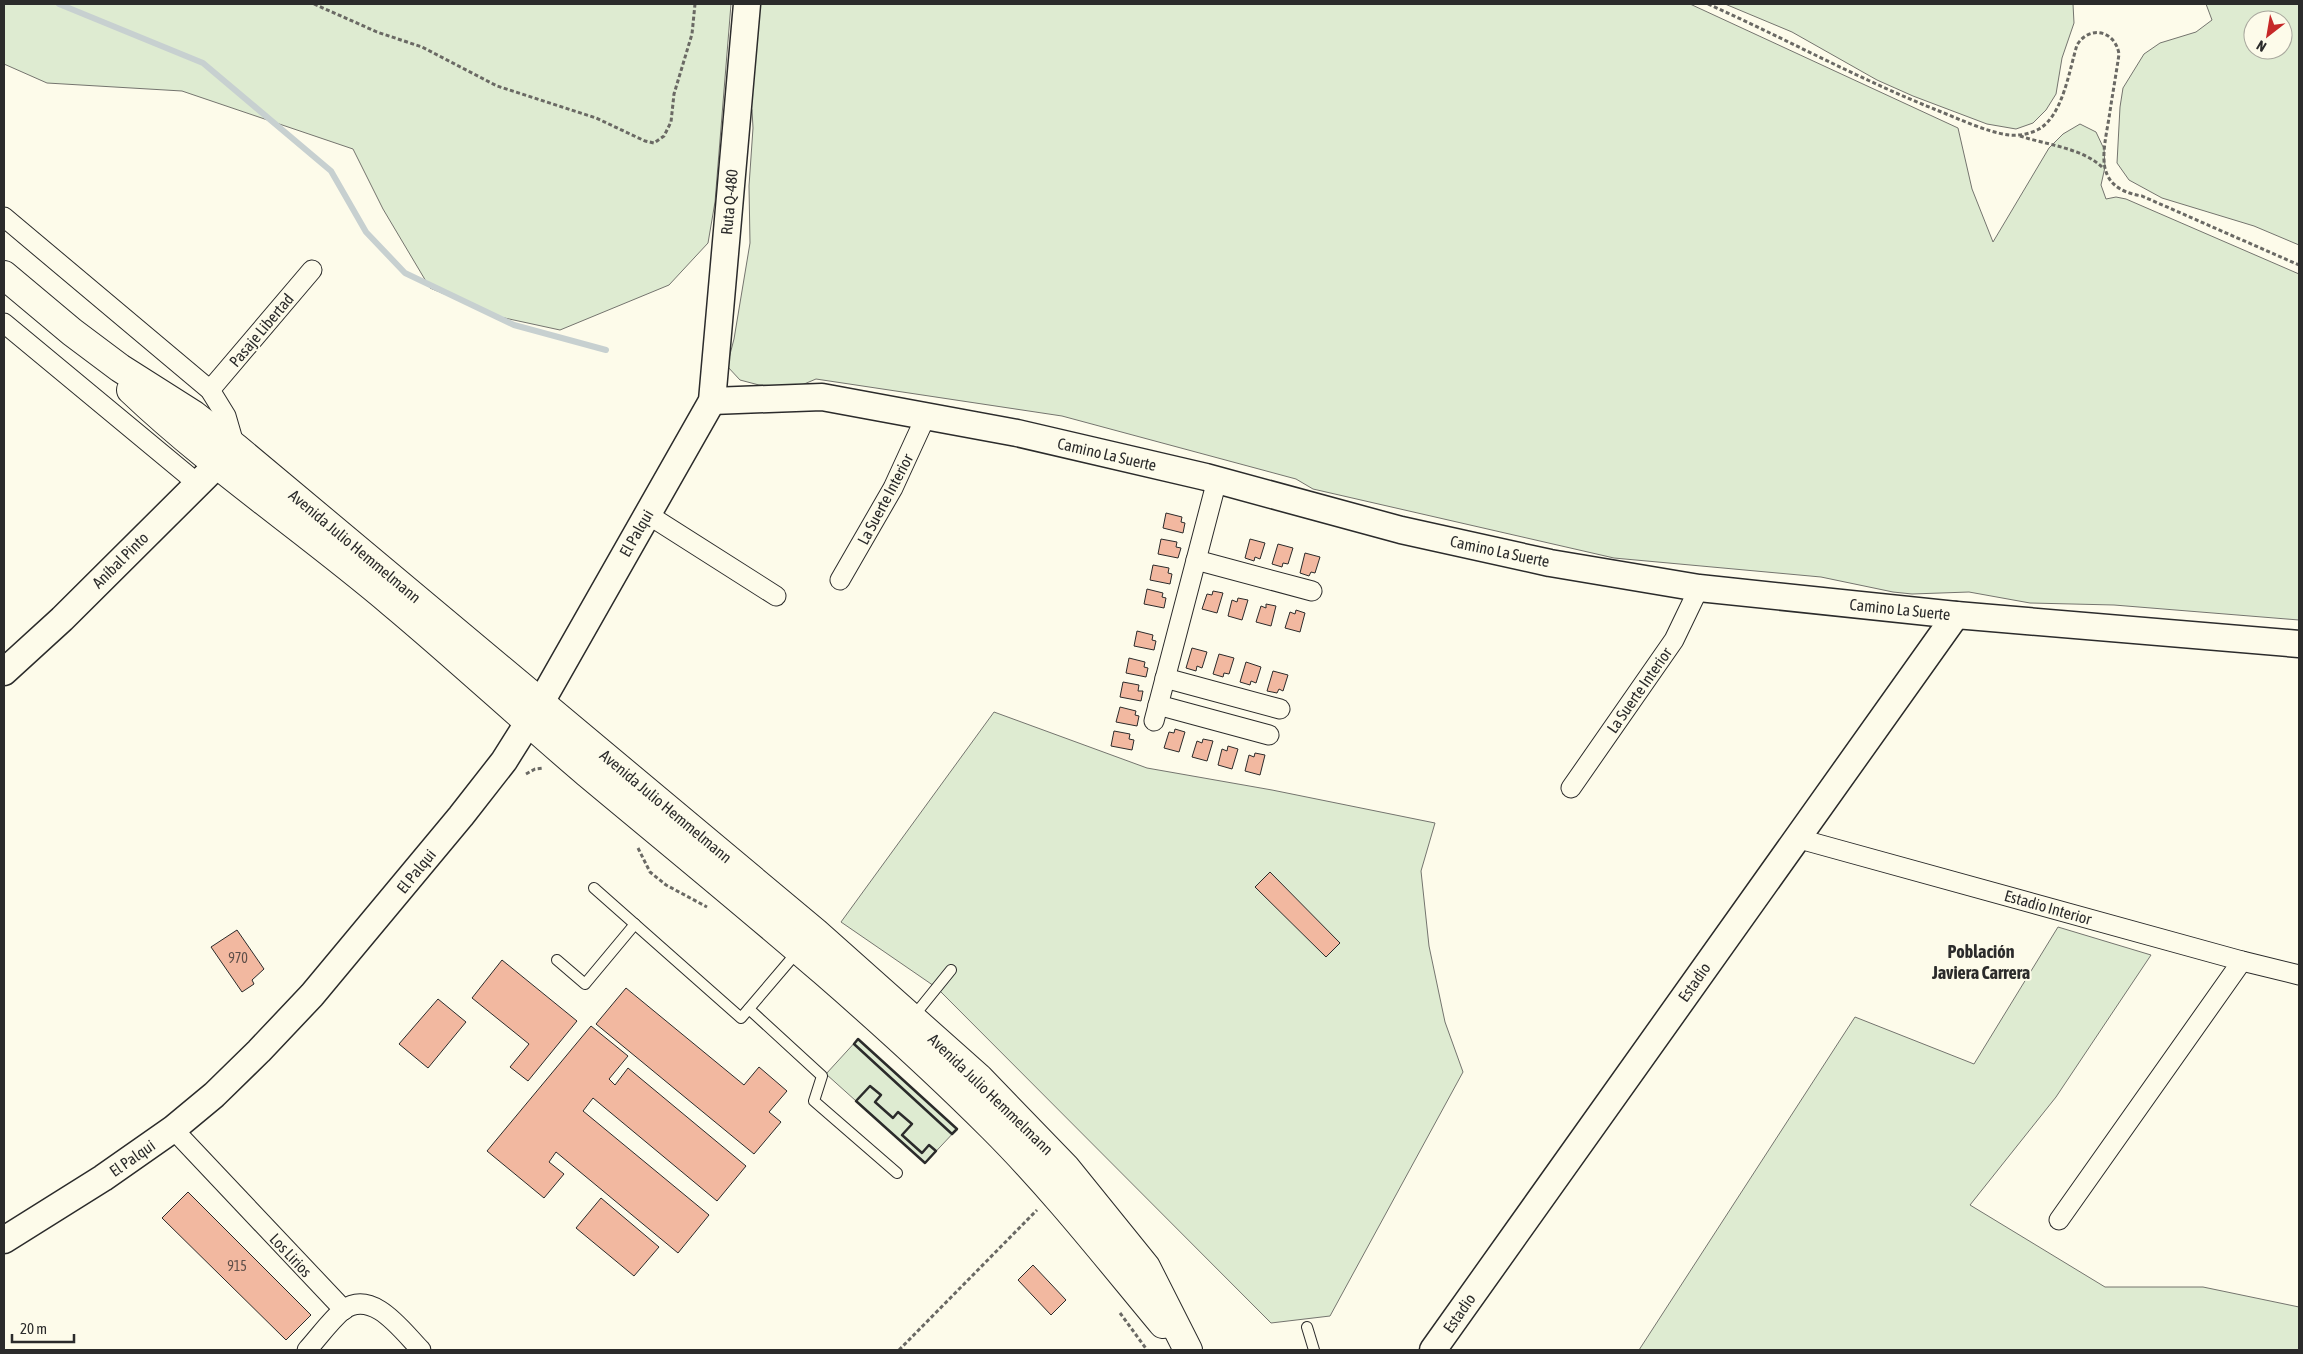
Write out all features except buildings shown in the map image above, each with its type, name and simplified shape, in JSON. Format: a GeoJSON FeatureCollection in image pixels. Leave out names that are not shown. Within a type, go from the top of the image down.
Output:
{"type":"FeatureCollection","features":[{"type":"Feature","properties":{"kind":"highway","name":"Avenida Julio Hemmelmann"},"geometry":{"type":"LineString","coordinates":[[4,275],[72,332],[167,424],[226,456],[391,602],[535,712],[807,941],[912,1018],[979,1078],[1066,1168],[1146,1267],[1186,1350]]}},
{"type":"Feature","properties":{"kind":"highway","name":"Avenida Julio Hemmelmann"},"geometry":{"type":"LineString","coordinates":[[807,941],[996,1132],[1073,1217],[1186,1350]]}},
{"type":"Feature","properties":{"kind":"street","name":"Ruta Q-480"},"geometry":{"type":"LineString","coordinates":[[712,401],[746,4]]}},
{"type":"Feature","properties":{"kind":"street"},"geometry":{"type":"LineString","coordinates":[[4,217],[210,390],[226,416],[226,456]]}},
{"type":"Feature","properties":{"kind":"street","name":"Pasaje Libertad"},"geometry":{"type":"LineString","coordinates":[[210,390],[312,270]]}},
{"type":"Feature","properties":{"kind":"street"},"geometry":{"type":"LineString","coordinates":[[4,323],[197,483]]}},
{"type":"Feature","properties":{"kind":"street","name":"Camino La Suerte"},"geometry":{"type":"LineString","coordinates":[[712,401],[822,397],[1016,433],[1217,480],[1401,530],[1550,562],[1699,588],[1956,615],[2299,644]]}},
{"type":"Feature","properties":{"kind":"street","name":"El Palqui"},"geometry":{"type":"LineString","coordinates":[[4,1240],[103,1178],[172,1129],[227,1082],[312,995],[430,854],[504,761],[535,712],[712,401]]}},
{"type":"Feature","properties":{"kind":"street","name":"La Suerte Interior"},"geometry":{"type":"LineString","coordinates":[[840,580],[893,488],[926,416]]}},
{"type":"Feature","properties":{"kind":"street","name":"Aníbal Pinto"},"geometry":{"type":"LineString","coordinates":[[4,672],[62,619],[226,456]]}},
{"type":"Feature","properties":{"kind":"street"},"geometry":{"type":"LineString","coordinates":[[1217,480],[1156,713],[1269,735]]}},
{"type":"Feature","properties":{"kind":"street"},"geometry":{"type":"LineString","coordinates":[[648,514],[776,596]]}},
{"type":"Feature","properties":{"kind":"street"},"geometry":{"type":"LineString","coordinates":[[1196,560],[1312,591]]}},
{"type":"Feature","properties":{"kind":"street","name":"La Suerte Interior"},"geometry":{"type":"LineString","coordinates":[[1571,788],[1674,640],[1699,588]]}},
{"type":"Feature","properties":{"kind":"street","name":"Estadio"},"geometry":{"type":"LineString","coordinates":[[1433,1350],[1956,615]]}},
{"type":"Feature","properties":{"kind":"street"},"geometry":{"type":"LineString","coordinates":[[1165,678],[1280,709]]}},
{"type":"Feature","properties":{"kind":"street","name":"Estadio Interior"},"geometry":{"type":"LineString","coordinates":[[1796,838],[2299,975]]}},
{"type":"Feature","properties":{"kind":"street"},"geometry":{"type":"LineString","coordinates":[[2059,1220],[2242,961]]}},
{"type":"Feature","properties":{"kind":"street","name":"Los Lirios"},"geometry":{"type":"LineString","coordinates":[[172,1129],[344,1310]]}},
{"type":"Feature","properties":{"kind":"street"},"geometry":{"type":"LineString","coordinates":[[307,1350],[344,1310],[353,1306],[367,1304],[381,1310],[421,1350]]}},
{"type":"Feature","properties":{"kind":"lane"},"geometry":{"type":"LineString","coordinates":[[594,888],[741,1018],[807,941]]}},
{"type":"Feature","properties":{"kind":"lane"},"geometry":{"type":"LineString","coordinates":[[557,960],[585,984],[635,924]]}},
{"type":"Feature","properties":{"kind":"lane"},"geometry":{"type":"LineString","coordinates":[[912,1018],[950,970]]}},
{"type":"Feature","properties":{"kind":"lane"},"geometry":{"type":"LineString","coordinates":[[748,1009],[822,1076],[814,1101],[897,1173]]}},
{"type":"Feature","properties":{"kind":"lane"},"geometry":{"type":"LineString","coordinates":[[1307,1327],[1314,1350]]}},
{"type":"Feature","properties":{"kind":"path"},"geometry":{"type":"LineString","coordinates":[[314,4],[377,32],[422,47],[497,86],[596,118],[644,141],[654,142],[664,136],[672,122],[674,94],[692,34],[695,4]]}},
{"type":"Feature","properties":{"kind":"path"},"geometry":{"type":"LineString","coordinates":[[1708,4],[1781,36],[1821,58],[1902,96],[1998,132],[2019,135],[2077,152],[2094,160],[2105,170],[2116,186],[2124,191],[2142,196],[2299,265]]}},
{"type":"Feature","properties":{"kind":"path"},"geometry":{"type":"LineString","coordinates":[[2019,135],[2034,131],[2048,122],[2059,103],[2077,45],[2087,34],[2102,32],[2114,40],[2119,54],[2102,149],[2105,170]]}},
{"type":"Feature","properties":{"kind":"path"},"geometry":{"type":"LineString","coordinates":[[504,761],[523,776],[535,769],[548,768]]}},
{"type":"Feature","properties":{"kind":"path"},"geometry":{"type":"LineString","coordinates":[[631,841],[638,848],[650,872],[666,885],[710,908]]}},
{"type":"Feature","properties":{"kind":"path"},"geometry":{"type":"LineString","coordinates":[[1032,1202],[1044,1215]]}},
{"type":"Feature","properties":{"kind":"path"},"geometry":{"type":"LineString","coordinates":[[899,1350],[1039,1209]]}},
{"type":"Feature","properties":{"kind":"path"},"geometry":{"type":"LineString","coordinates":[[1115,1306],[1147,1350]]}},
{"type":"Feature","properties":{"kind":"green space"},"geometry":{"type":"Polygon","coordinates":[[[4,4],[731,4],[715,202],[708,243],[669,285],[560,330],[500,317],[430,288],[383,209],[353,149],[182,91],[47,83],[4,64],[4,4]]]}},
{"type":"Feature","properties":{"kind":"green space"},"geometry":{"type":"Polygon","coordinates":[[[760,4],[1690,4],[1958,128],[1972,189],[1993,242],[2049,148],[2063,134],[2080,124],[2096,132],[2104,149],[2105,167],[2101,185],[2106,199],[2116,197],[2126,199],[2299,274],[2299,620],[2114,605],[2030,603],[1969,592],[1912,594],[1893,592],[1821,577],[1614,558],[1313,489],[1296,479],[1062,416],[816,379],[797,387],[759,385],[740,380],[727,366],[734,339],[750,243],[749,186],[753,128],[752,110],[747,98],[760,4]]]}},
{"type":"Feature","properties":{"kind":"green space"},"geometry":{"type":"Polygon","coordinates":[[[1725,4],[2073,4],[2074,23],[2062,58],[2056,94],[2046,110],[2033,123],[2016,129],[1987,124],[1913,96],[1877,80],[1792,32],[1725,4]]]}},
{"type":"Feature","properties":{"kind":"green space"},"geometry":{"type":"Polygon","coordinates":[[[2206,4],[2299,4],[2299,245],[2254,226],[2162,198],[2129,180],[2117,163],[2123,88],[2144,54],[2160,43],[2196,32],[2212,20],[2206,4]]]}},
{"type":"Feature","properties":{"kind":"green space"},"geometry":{"type":"Polygon","coordinates":[[[994,712],[1147,768],[1272,790],[1435,823],[1421,871],[1429,946],[1445,1022],[1463,1072],[1330,1316],[1271,1323],[937,988],[841,922],[994,712]]]}},
{"type":"Feature","properties":{"kind":"green space"},"geometry":{"type":"Polygon","coordinates":[[[2058,927],[2151,955],[2056,1097],[1970,1205],[2105,1287],[2203,1287],[2299,1307],[2299,1350],[1639,1350],[1855,1017],[1974,1064],[2058,927]]]}},
{"type":"Feature","properties":{"kind":"green space"},"geometry":{"type":"Polygon","coordinates":[[[858,1039],[957,1129],[925,1163],[826,1074],[858,1039]]]}},
{"type":"Feature","properties":{"kind":"waterway"},"geometry":{"type":"LineString","coordinates":[[59,4],[203,63],[331,171],[366,232],[405,273],[514,325],[606,350]]}},
{"type":"Feature","properties":{"kind":"wall"},"geometry":{"type":"LineString","coordinates":[[858,1039],[957,1129],[952,1134],[854,1044],[858,1039]]}},
{"type":"Feature","properties":{"kind":"wall"},"geometry":{"type":"LineString","coordinates":[[870,1086],[881,1095],[875,1102],[893,1118],[898,1112],[912,1124],[902,1135],[922,1153],[929,1145],[936,1151],[925,1163],[856,1101],[870,1086]]}},
{"type":"Feature","properties":{"kind":"district","name":"Población Javiera Carrera"},"geometry":{"type":"Point","coordinates":[1981,962]}}]}
